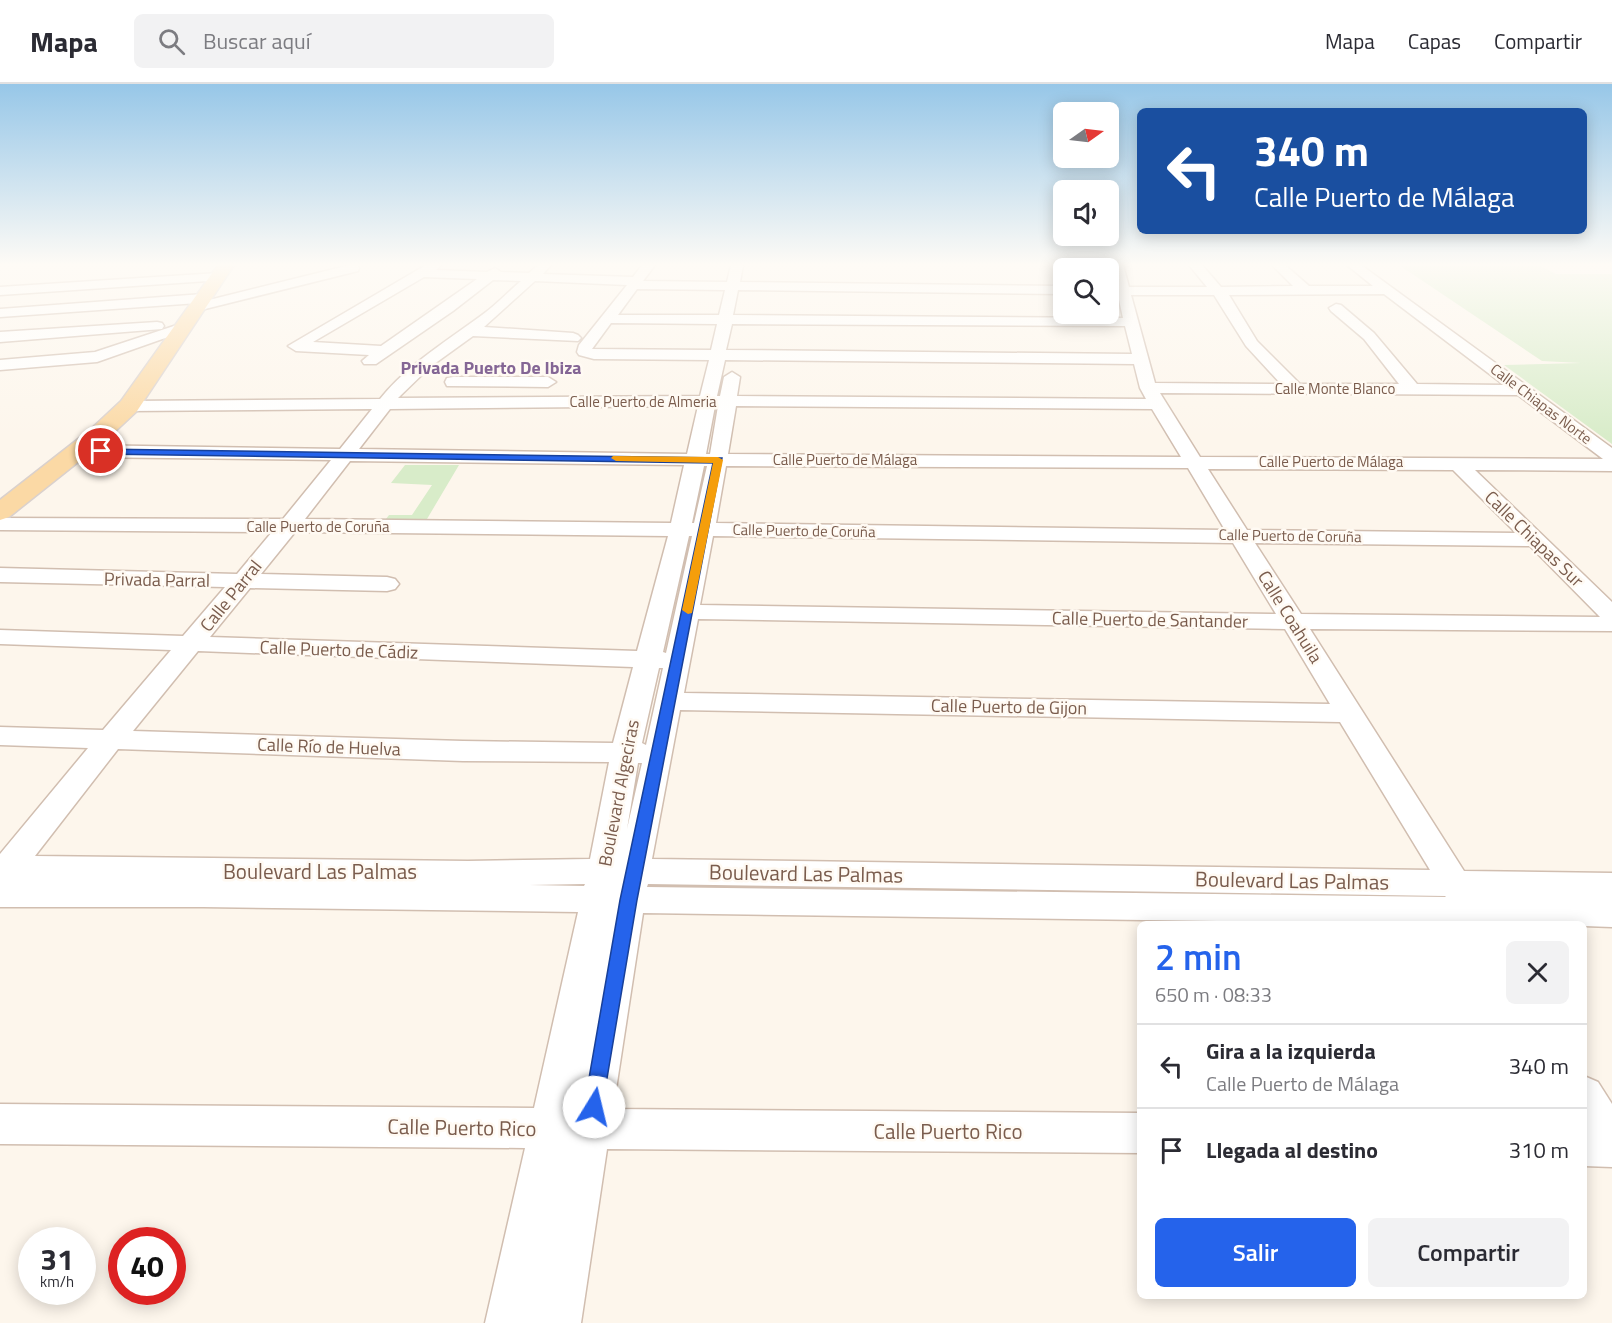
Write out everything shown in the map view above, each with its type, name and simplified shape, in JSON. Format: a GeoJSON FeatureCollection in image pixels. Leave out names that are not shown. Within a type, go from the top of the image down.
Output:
{"type":"FeatureCollection","features":[{"type":"Feature","properties":{"kind":"main road"},"geometry":{"type":"LineString","coordinates":[[0,490],[91,420],[111,400],[176,323]]}},
{"type":"Feature","properties":{"kind":"main road"},"geometry":{"type":"LineString","coordinates":[[0,512],[79,451],[129,406],[155,348],[184,325]]}},
{"type":"Feature","properties":{"kind":"street"},"geometry":{"type":"LineString","coordinates":[[335,323],[296,346],[383,351]]}},
{"type":"Feature","properties":{"kind":"street"},"geometry":{"type":"LineString","coordinates":[[367,363],[426,323]]}},
{"type":"Feature","properties":{"kind":"street","name":"Calle Parral"},"geometry":{"type":"LineString","coordinates":[[2,877],[110,740],[287,528],[411,374],[480,323]]}},
{"type":"Feature","properties":{"kind":"street"},"geometry":{"type":"LineString","coordinates":[[470,331],[578,343],[603,323]]}},
{"type":"Feature","properties":{"kind":"street","name":"Boulevard Algeciras"},"geometry":{"type":"LineString","coordinates":[[557,1323],[590,1130],[616,886],[625,753],[648,660],[692,530],[735,323]]}},
{"type":"Feature","properties":{"kind":"street","name":"Calle Coahuila"},"geometry":{"type":"LineString","coordinates":[[1131,323],[1148,388],[1469,906]]}},
{"type":"Feature","properties":{"kind":"street"},"geometry":{"type":"LineString","coordinates":[[1238,323],[1251,343],[1296,389]]}},
{"type":"Feature","properties":{"kind":"street"},"geometry":{"type":"LineString","coordinates":[[1353,323],[1369,336],[1412,389]]}},
{"type":"Feature","properties":{"kind":"street","name":"Calle Chiapas Norte"},"geometry":{"type":"LineString","coordinates":[[1433,323],[1612,457]]}},
{"type":"Feature","properties":{"kind":"street"},"geometry":{"type":"LineString","coordinates":[[0,366],[84,359],[155,348],[184,325]]}},
{"type":"Feature","properties":{"kind":"street"},"geometry":{"type":"LineString","coordinates":[[0,337],[155,348]]}},
{"type":"Feature","properties":{"kind":"street"},"geometry":{"type":"LineString","coordinates":[[578,343],[585,352],[594,354],[1139,359]]}},
{"type":"Feature","properties":{"kind":"street"},"geometry":{"type":"LineString","coordinates":[[453,382],[548,382]]}},
{"type":"Feature","properties":{"kind":"street"},"geometry":{"type":"LineString","coordinates":[[482,403],[496,382]]}},
{"type":"Feature","properties":{"kind":"street","name":"Calle Monte Blanco"},"geometry":{"type":"LineString","coordinates":[[1148,388],[1522,390]]}},
{"type":"Feature","properties":{"kind":"street","name":"Calle Puerto de Almeria"},"geometry":{"type":"LineString","coordinates":[[129,406],[718,401],[1158,404]]}},
{"type":"Feature","properties":{"kind":"street","name":"Calle Puerto de Málaga"},"geometry":{"type":"LineString","coordinates":[[79,451],[707,460],[1612,465]]}},
{"type":"Feature","properties":{"kind":"street","name":"Calle Chiapas Sur"},"geometry":{"type":"LineString","coordinates":[[1456,464],[1612,615]]}},
{"type":"Feature","properties":{"kind":"street","name":"Calle Puerto de Coruña"},"geometry":{"type":"LineString","coordinates":[[0,524],[1240,535],[1536,540]]}},
{"type":"Feature","properties":{"kind":"street","name":"Boulevard Algeciras"},"geometry":{"type":"LineString","coordinates":[[509,1323],[548,1129],[616,886],[657,753],[687,612],[692,530]]}},
{"type":"Feature","properties":{"kind":"street","name":"Privada Parral"},"geometry":{"type":"LineString","coordinates":[[0,575],[387,584]]}},
{"type":"Feature","properties":{"kind":"street","name":"Calle Puerto de Santander"},"geometry":{"type":"LineString","coordinates":[[687,612],[1292,622],[1612,624]]}},
{"type":"Feature","properties":{"kind":"street","name":"Calle Puerto de Cádiz"},"geometry":{"type":"LineString","coordinates":[[0,637],[677,661]]}},
{"type":"Feature","properties":{"kind":"street","name":"Calle Puerto de Gijon"},"geometry":{"type":"LineString","coordinates":[[668,700],[1351,713]]}},
{"type":"Feature","properties":{"kind":"street","name":"Calle Río de Huelva"},"geometry":{"type":"LineString","coordinates":[[0,736],[657,753]]}},
{"type":"Feature","properties":{"kind":"street","name":"Boulevard Las Palmas"},"geometry":{"type":"LineString","coordinates":[[2,877],[203,894],[616,886],[1469,906],[1612,913]]}},
{"type":"Feature","properties":{"kind":"street","name":"Boulevard Las Palmas"},"geometry":{"type":"LineString","coordinates":[[1469,906],[1612,886]]}},
{"type":"Feature","properties":{"kind":"street"},"geometry":{"type":"LineString","coordinates":[[1587,1100],[1612,1140]]}},
{"type":"Feature","properties":{"kind":"street","name":"Calle Puerto Rico"},"geometry":{"type":"LineString","coordinates":[[0,1124],[1137,1133]]}},
{"type":"Feature","properties":{"kind":"street"},"geometry":{"type":"LineString","coordinates":[[1587,1146],[1612,1147]]}},
{"type":"Feature","properties":{"kind":"green space"},"geometry":{"type":"Polygon","coordinates":[[[1485,323],[1612,323],[1612,444],[1504,365],[1581,363],[1542,361],[1485,323]]]}},
{"type":"Feature","properties":{"kind":"green space"},"geometry":{"type":"Polygon","coordinates":[[[405,465],[459,465],[427,519],[386,519],[389,515],[412,515],[432,485],[391,483],[405,465]]]}},
{"type":"Feature","properties":{"kind":"slow traffic"},"geometry":{"type":"LineString","coordinates":[[616,458],[718,460],[688,610]]}},
{"type":"Feature","properties":{"kind":"district","name":"Privada Puerto De Ibiza"},"geometry":{"type":"Point","coordinates":[491,368]}},
{"type":"Feature","properties":{"kind":"route"},"geometry":{"type":"LineString","coordinates":[[101,451],[718,460],[628,900],[594,1107]]}}]}
